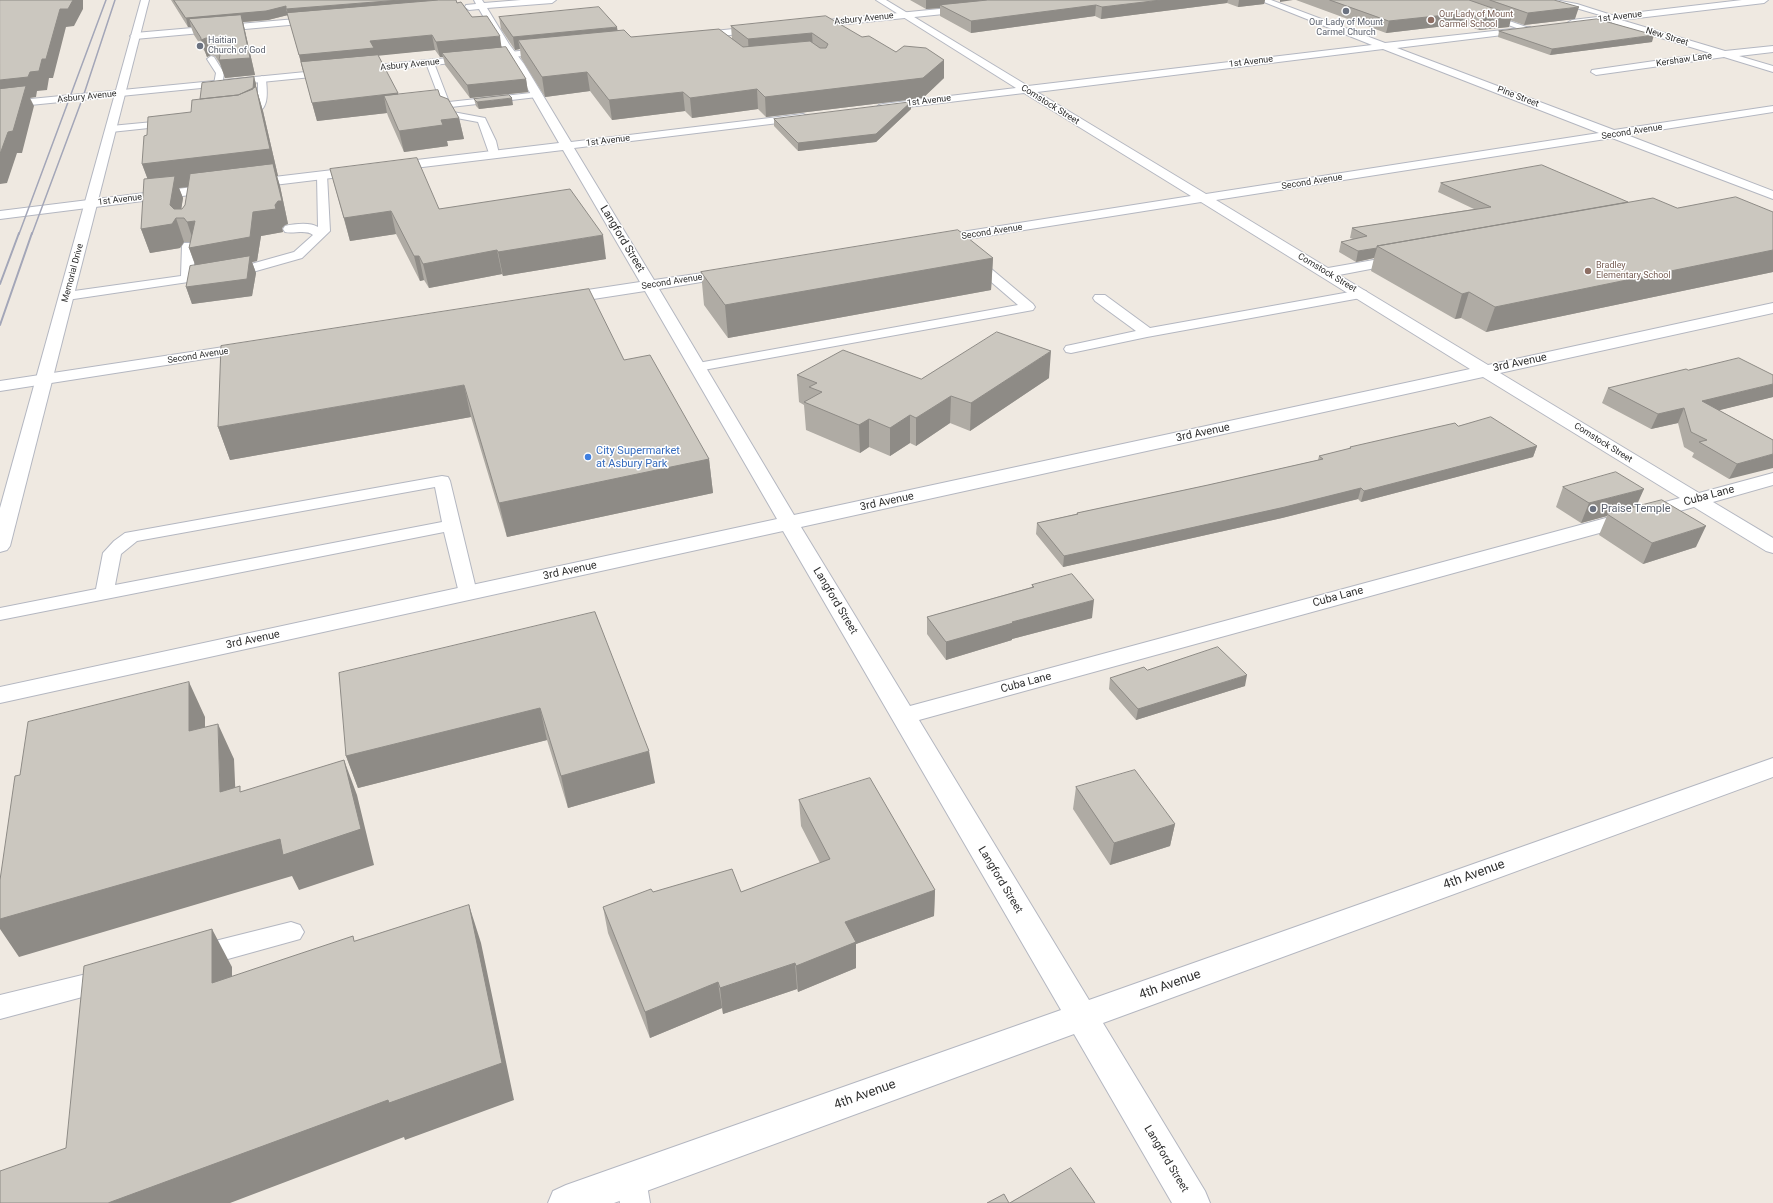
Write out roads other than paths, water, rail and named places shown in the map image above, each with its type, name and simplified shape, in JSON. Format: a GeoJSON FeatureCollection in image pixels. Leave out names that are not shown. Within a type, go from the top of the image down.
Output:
{"type":"FeatureCollection","features":[{"type":"Feature","properties":{"kind":"street","name":"Memorial Drive"},"geometry":{"type":"LineString","coordinates":[[0,546],[145,0]]}},
{"type":"Feature","properties":{"kind":"street"},"geometry":{"type":"LineString","coordinates":[[458,8],[479,3],[552,0]]}},
{"type":"Feature","properties":{"kind":"street","name":"Comstock Street"},"geometry":{"type":"LineString","coordinates":[[880,0],[1202,199],[1486,370],[1773,548]]}},
{"type":"Feature","properties":{"kind":"street","name":"Pine Street"},"geometry":{"type":"LineString","coordinates":[[1263,0],[1771,193]]}},
{"type":"Feature","properties":{"kind":"street","name":"1st Avenue"},"geometry":{"type":"LineString","coordinates":[[1564,24],[1764,0]]}},
{"type":"Feature","properties":{"kind":"street","name":"Langford Street"},"geometry":{"type":"LineString","coordinates":[[479,3],[537,94],[1192,1203]]}},
{"type":"Feature","properties":{"kind":"street","name":"Asbury Avenue"},"geometry":{"type":"LineString","coordinates":[[801,25],[981,8]]}},
{"type":"Feature","properties":{"kind":"street","name":"New Street"},"geometry":{"type":"LineString","coordinates":[[1613,18],[1773,69]]}},
{"type":"Feature","properties":{"kind":"street"},"geometry":{"type":"LineString","coordinates":[[135,36],[332,19]]}},
{"type":"Feature","properties":{"kind":"street","name":"1st Avenue"},"geometry":{"type":"LineString","coordinates":[[875,108],[1542,27]]}},
{"type":"Feature","properties":{"kind":"street"},"geometry":{"type":"LineString","coordinates":[[682,37],[769,29]]}},
{"type":"Feature","properties":{"kind":"street","name":"Kershaw Lane"},"geometry":{"type":"LineString","coordinates":[[1596,72],[1709,56],[1773,49]]}},
{"type":"Feature","properties":{"kind":"street","name":"Asbury Avenue"},"geometry":{"type":"LineString","coordinates":[[0,105],[558,50]]}},
{"type":"Feature","properties":{"kind":"street","name":"Second Avenue"},"geometry":{"type":"LineString","coordinates":[[925,242],[1773,109]]}},
{"type":"Feature","properties":{"kind":"street","name":"1st Avenue"},"geometry":{"type":"LineString","coordinates":[[0,215],[812,116]]}},
{"type":"Feature","properties":{"kind":"street"},"geometry":{"type":"LineString","coordinates":[[1744,197],[1771,193]]}},
{"type":"Feature","properties":{"kind":"street"},"geometry":{"type":"LineString","coordinates":[[1326,273],[1419,256]]}},
{"type":"Feature","properties":{"kind":"street","name":"Second Avenue"},"geometry":{"type":"LineString","coordinates":[[548,301],[744,271]]}},
{"type":"Feature","properties":{"kind":"street","name":"3rd Avenue"},"geometry":{"type":"LineString","coordinates":[[0,695],[1773,308]]}},
{"type":"Feature","properties":{"kind":"street","name":"Second Avenue"},"geometry":{"type":"LineString","coordinates":[[0,386],[265,345]]}},
{"type":"Feature","properties":{"kind":"street","name":"Cuba Lane"},"geometry":{"type":"LineString","coordinates":[[903,716],[1773,479]]}},
{"type":"Feature","properties":{"kind":"street","name":"4th Avenue"},"geometry":{"type":"LineString","coordinates":[[566,1203],[633,1191],[1082,1017],[1773,766]]}},
{"type":"Feature","properties":{"kind":"lane"},"geometry":{"type":"LineString","coordinates":[[1443,0],[1528,29]]}},
{"type":"Feature","properties":{"kind":"lane"},"geometry":{"type":"LineString","coordinates":[[1542,0],[1577,6],[1613,18]]}},
{"type":"Feature","properties":{"kind":"lane"},"geometry":{"type":"LineString","coordinates":[[713,34],[724,43]]}},
{"type":"Feature","properties":{"kind":"lane"},"geometry":{"type":"LineString","coordinates":[[211,59],[220,74],[219,84]]}},
{"type":"Feature","properties":{"kind":"lane"},"geometry":{"type":"LineString","coordinates":[[430,63],[449,114],[482,120],[491,141],[494,154]]}},
{"type":"Feature","properties":{"kind":"lane"},"geometry":{"type":"LineString","coordinates":[[230,116],[246,115],[258,111],[262,106],[262,79]]}},
{"type":"Feature","properties":{"kind":"lane"},"geometry":{"type":"LineString","coordinates":[[445,105],[537,94]]}},
{"type":"Feature","properties":{"kind":"lane"},"geometry":{"type":"LineString","coordinates":[[111,129],[183,122]]}},
{"type":"Feature","properties":{"kind":"lane"},"geometry":{"type":"LineString","coordinates":[[67,296],[245,270],[298,255],[324,231],[322,175]]}},
{"type":"Feature","properties":{"kind":"lane"},"geometry":{"type":"LineString","coordinates":[[189,206],[191,192]]}},
{"type":"Feature","properties":{"kind":"lane"},"geometry":{"type":"LineString","coordinates":[[289,229],[312,228],[320,234]]}},
{"type":"Feature","properties":{"kind":"lane"},"geometry":{"type":"LineString","coordinates":[[698,367],[1028,307],[948,239]]}},
{"type":"Feature","properties":{"kind":"lane"},"geometry":{"type":"LineString","coordinates":[[187,279],[188,246]]}},
{"type":"Feature","properties":{"kind":"lane"},"geometry":{"type":"LineString","coordinates":[[1071,349],[1147,333],[1361,294]]}},
{"type":"Feature","properties":{"kind":"lane"},"geometry":{"type":"LineString","coordinates":[[1100,298],[1147,333]]}},
{"type":"Feature","properties":{"kind":"lane"},"geometry":{"type":"LineString","coordinates":[[104,594],[112,553],[120,545],[132,537],[442,481],[468,593]]}},
{"type":"Feature","properties":{"kind":"lane"},"geometry":{"type":"LineString","coordinates":[[0,614],[451,525]]}},
{"type":"Feature","properties":{"kind":"lane"},"geometry":{"type":"LineString","coordinates":[[176,962],[291,932]]}},
{"type":"Feature","properties":{"kind":"lane"},"geometry":{"type":"LineString","coordinates":[[0,1008],[130,974]]}},
{"type":"Feature","properties":{"kind":"railway"},"geometry":{"type":"LineString","coordinates":[[19,234],[106,0]]}},
{"type":"Feature","properties":{"kind":"railway"},"geometry":{"type":"LineString","coordinates":[[32,234],[83,97],[115,0]]}},
{"type":"Feature","properties":{"kind":"railway"},"geometry":{"type":"LineString","coordinates":[[0,284],[19,233]]}},
{"type":"Feature","properties":{"kind":"railway"},"geometry":{"type":"LineString","coordinates":[[0,325],[32,233]]}},
{"type":"Feature","properties":{"kind":"place","name":"Our Lady of Mount Carmel Church"},"geometry":{"type":"Point","coordinates":[1346,11]}},
{"type":"Feature","properties":{"kind":"place","name":"Our Lady of Mount Carmel School"},"geometry":{"type":"Point","coordinates":[1431,20]}},
{"type":"Feature","properties":{"kind":"place","name":"Haitian Church of God"},"geometry":{"type":"Point","coordinates":[200,46]}},
{"type":"Feature","properties":{"kind":"place","name":"Bradley Elementary School"},"geometry":{"type":"Point","coordinates":[1588,271]}},
{"type":"Feature","properties":{"kind":"place","name":"City Supermarket at Asbury Park"},"geometry":{"type":"Point","coordinates":[588,457]}},
{"type":"Feature","properties":{"kind":"place","name":"Praise Temple"},"geometry":{"type":"Point","coordinates":[1593,509]}}]}
